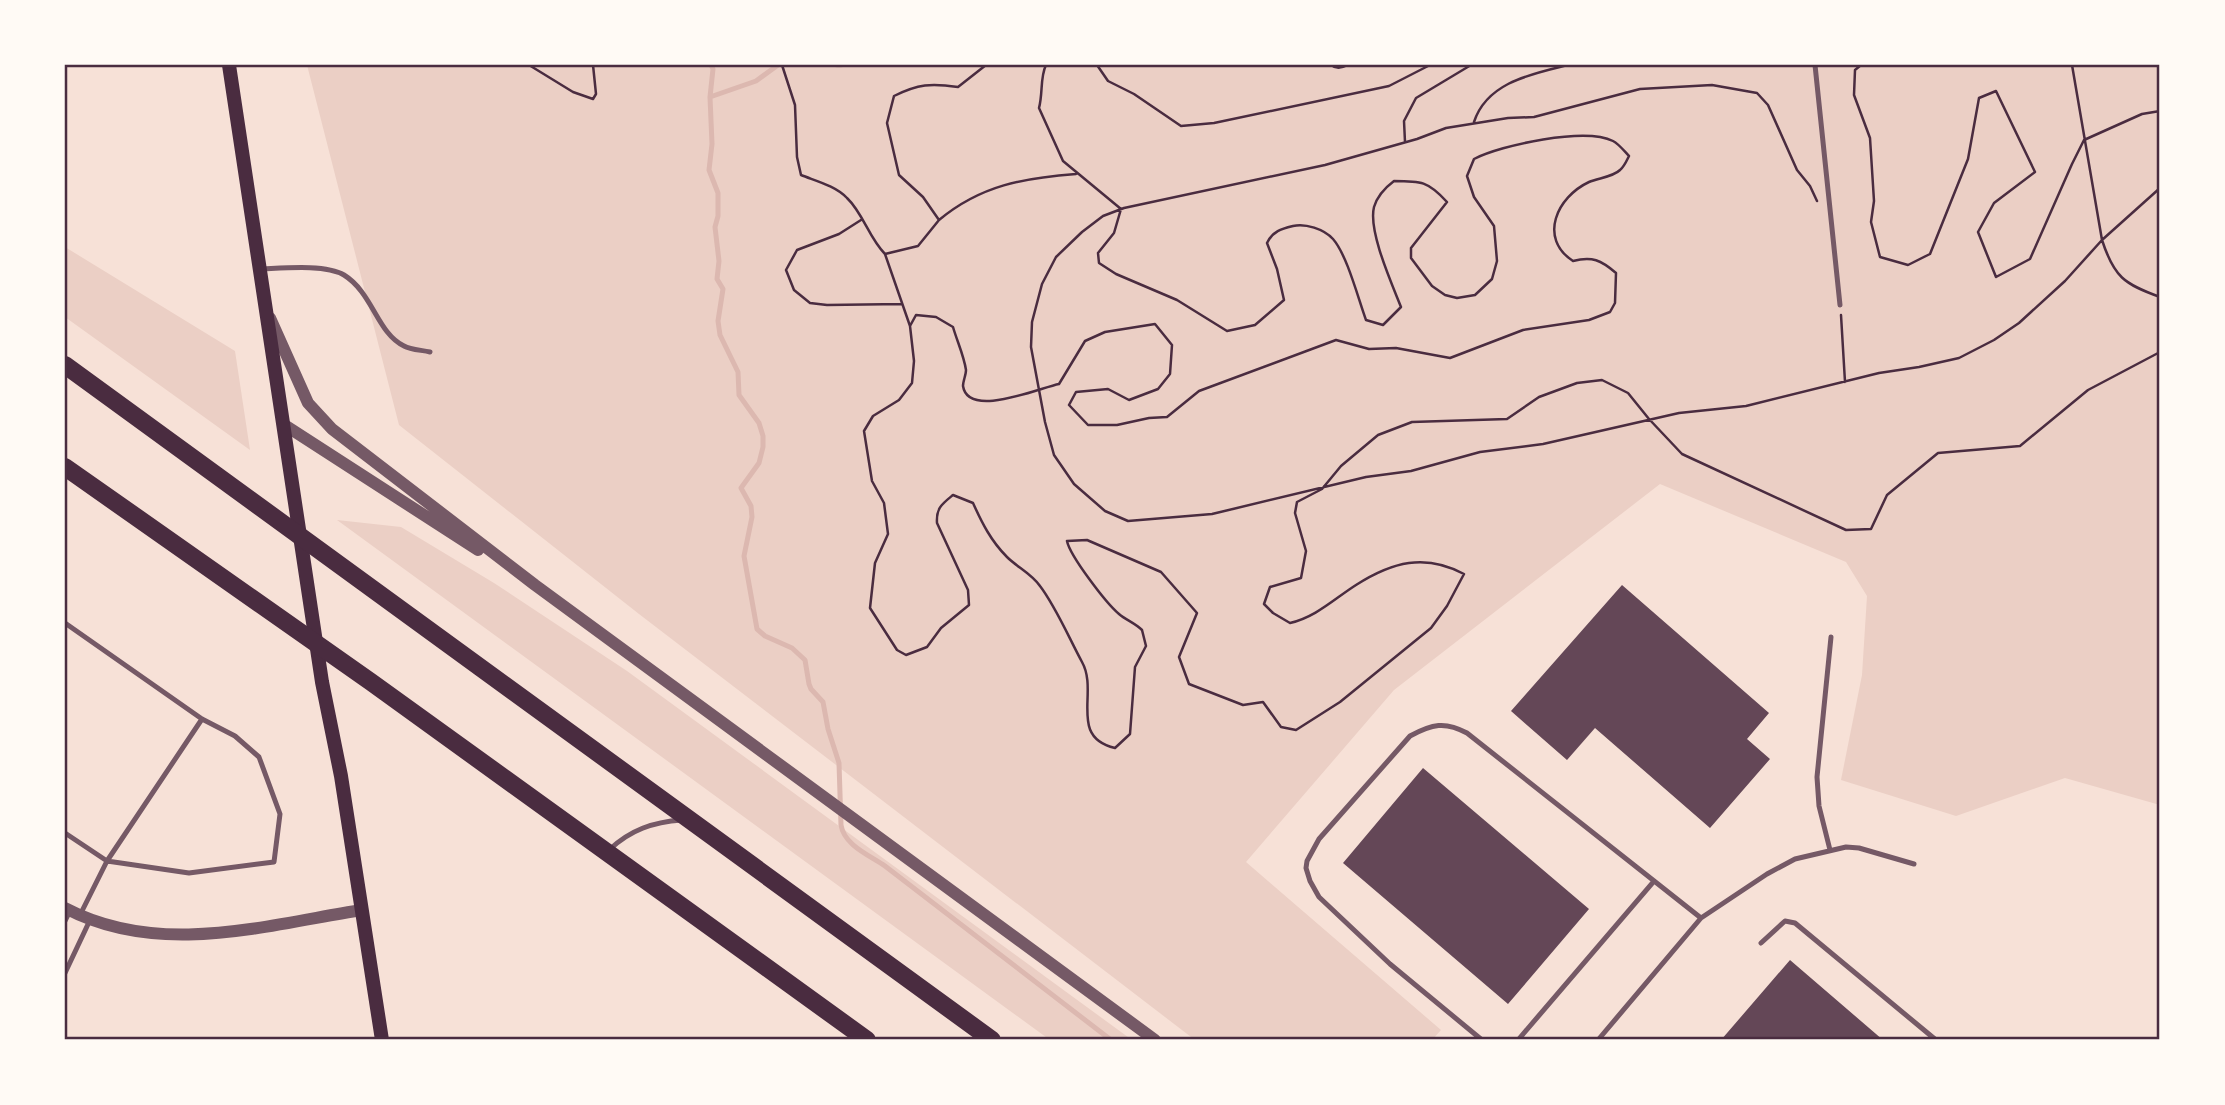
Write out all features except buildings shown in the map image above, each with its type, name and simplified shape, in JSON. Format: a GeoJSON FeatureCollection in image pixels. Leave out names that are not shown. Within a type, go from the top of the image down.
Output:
{"type":"FeatureCollection","features":[{"type":"Feature","properties":{"kind":"highway"},"geometry":{"type":"LineString","coordinates":[[65,365],[992,1040]]}},
{"type":"Feature","properties":{"kind":"highway"},"geometry":{"type":"LineString","coordinates":[[65,467],[867,1040]]}},
{"type":"Feature","properties":{"kind":"main road"},"geometry":{"type":"LineString","coordinates":[[229,65],[322,682],[341,776],[382,1040]]}},
{"type":"Feature","properties":{"kind":"street"},"geometry":{"type":"LineString","coordinates":[[265,305],[298,383],[319,417],[535,585],[1155,1040]]}},
{"type":"Feature","properties":{"kind":"street"},"geometry":{"type":"LineString","coordinates":[[283,424],[535,585]]}},
{"type":"Feature","properties":{"kind":"street"},"geometry":{"type":"LineString","coordinates":[[74,915],[129,931],[187,936],[361,910]]}},
{"type":"Feature","properties":{"kind":"lane"},"geometry":{"type":"LineString","coordinates":[[1815,65],[1840,306]]}},
{"type":"Feature","properties":{"kind":"lane"},"geometry":{"type":"LineString","coordinates":[[260,269],[305,267],[343,274],[361,289],[389,336],[405,347],[430,352]]}},
{"type":"Feature","properties":{"kind":"lane"},"geometry":{"type":"LineString","coordinates":[[65,623],[202,719],[235,736],[259,757],[280,814],[274,862],[189,873],[107,861],[65,833]]}},
{"type":"Feature","properties":{"kind":"lane"},"geometry":{"type":"LineString","coordinates":[[1830,850],[1819,806],[1816,777],[1831,637]]}},
{"type":"Feature","properties":{"kind":"lane"},"geometry":{"type":"LineString","coordinates":[[65,973],[74,915],[202,719]]}},
{"type":"Feature","properties":{"kind":"lane"},"geometry":{"type":"LineString","coordinates":[[1482,1040],[1390,964],[1319,897],[1306,869],[1307,860],[1319,839],[1410,736],[1425,727],[1452,725],[1467,733],[1701,918]]}},
{"type":"Feature","properties":{"kind":"lane"},"geometry":{"type":"LineString","coordinates":[[607,852],[633,831],[659,823],[690,820]]}},
{"type":"Feature","properties":{"kind":"lane"},"geometry":{"type":"LineString","coordinates":[[1598,1040],[1701,918],[1767,874],[1795,859],[1846,847],[1859,848],[1914,864]]}},
{"type":"Feature","properties":{"kind":"lane"},"geometry":{"type":"LineString","coordinates":[[1518,1040],[1654,881]]}},
{"type":"Feature","properties":{"kind":"lane"},"geometry":{"type":"LineString","coordinates":[[1761,943],[1785,921],[1795,923],[1936,1040]]}},
{"type":"Feature","properties":{"kind":"path"},"geometry":{"type":"LineString","coordinates":[[529,65],[573,92],[593,99],[596,94],[593,65]]}},
{"type":"Feature","properties":{"kind":"path"},"geometry":{"type":"LineString","coordinates":[[782,65],[795,105],[797,157],[801,174],[837,190],[848,198],[876,245],[885,254],[910,326],[914,362],[912,383],[899,400],[873,416],[864,431],[872,481],[884,503],[888,534],[875,563],[870,608],[897,650],[906,655],[927,648],[941,628],[968,605],[968,590],[937,523],[937,512],[953,495],[972,503],[989,536],[1008,558],[1040,584],[1085,668],[1087,721],[1091,735],[1102,745],[1115,748],[1130,734],[1135,667],[1146,646],[1142,630],[1119,613],[1078,562],[1067,541],[1087,540],[1161,572],[1197,613],[1179,657],[1189,684],[1243,705],[1263,702],[1281,727],[1296,730],[1340,702],[1430,628],[1447,606],[1464,574],[1447,565],[1408,562],[1394,564],[1356,585],[1307,619],[1290,623],[1264,604],[1270,587],[1301,578],[1306,551],[1295,513],[1297,502],[1322,489],[1341,466],[1378,435],[1412,422],[1507,419],[1539,397],[1577,383],[1602,380],[1628,393],[1682,454],[1846,530],[1871,529],[1887,495],[1938,453],[2021,446],[2088,390],[2160,352]]}},
{"type":"Feature","properties":{"kind":"path"},"geometry":{"type":"LineString","coordinates":[[939,220],[923,197],[899,176],[887,123],[894,96],[915,86],[958,86],[986,65]]}},
{"type":"Feature","properties":{"kind":"path"},"geometry":{"type":"LineString","coordinates":[[1046,65],[1042,72],[1043,93],[1039,108],[1063,161],[1121,209]]}},
{"type":"Feature","properties":{"kind":"path"},"geometry":{"type":"LineString","coordinates":[[1097,65],[1108,81],[1134,94],[1181,126],[1214,123],[1389,86],[1430,65]]}},
{"type":"Feature","properties":{"kind":"path"},"geometry":{"type":"LineString","coordinates":[[1331,65],[1343,68],[1348,65]]}},
{"type":"Feature","properties":{"kind":"path"},"geometry":{"type":"LineString","coordinates":[[1405,142],[1404,121],[1416,98],[1471,65]]}},
{"type":"Feature","properties":{"kind":"path"},"geometry":{"type":"LineString","coordinates":[[1474,124],[1477,114],[1488,99],[1514,80],[1568,65]]}},
{"type":"Feature","properties":{"kind":"path"},"geometry":{"type":"LineString","coordinates":[[1861,65],[1855,70],[1854,95],[1870,138],[1874,201],[1871,222],[1880,257],[1908,265],[1930,254],[1968,159],[1979,98],[1996,90],[2035,172],[1994,203],[1978,232],[1996,277],[2030,259],[2084,140],[2142,114],[2160,111]]}},
{"type":"Feature","properties":{"kind":"path"},"geometry":{"type":"LineString","coordinates":[[2072,65],[2102,240],[2110,265],[2132,287],[2160,297]]}},
{"type":"Feature","properties":{"kind":"path"},"geometry":{"type":"LineString","coordinates":[[1819,207],[1810,186],[1797,170],[1768,105],[1757,93],[1712,85],[1640,89],[1534,117],[1446,128],[1325,165],[1121,209],[1103,216],[1082,232],[1056,257],[1042,284],[1032,322],[1031,347],[1054,455],[1074,484],[1105,511],[1128,521],[1212,514],[1252,506],[1301,491],[1322,489],[1366,477],[1411,471],[1480,452],[1543,444],[1679,413],[1746,406],[1959,358],[2019,323],[2048,297],[2102,240],[2160,188]]}},
{"type":"Feature","properties":{"kind":"path"},"geometry":{"type":"LineString","coordinates":[[910,326],[916,315],[936,317],[953,327],[966,370],[962,384],[968,397],[974,401],[994,401],[1059,384],[1085,341],[1105,332],[1155,324],[1172,345],[1170,374],[1158,389],[1129,400],[1108,389],[1076,392],[1069,405],[1088,425],[1116,425],[1167,417],[1199,391],[1336,340],[1368,349],[1396,348],[1450,358],[1523,330],[1589,320],[1610,312],[1615,303],[1616,273],[1603,261],[1589,257],[1573,261],[1563,255],[1556,243],[1553,226],[1557,212],[1571,197],[1587,183],[1620,171],[1629,156],[1613,141],[1590,137],[1526,142],[1474,159],[1467,176],[1474,197],[1494,226],[1497,261],[1492,279],[1475,295],[1457,298],[1445,295],[1432,286],[1412,258],[1411,248],[1447,202],[1432,186],[1418,181],[1394,181],[1386,187],[1374,207],[1376,239],[1401,307],[1383,324],[1366,320],[1342,256],[1332,238],[1315,228],[1299,224],[1279,229],[1271,235],[1267,243],[1277,269],[1284,300],[1255,325],[1227,331],[1177,300],[1116,274],[1099,263],[1098,253],[1114,233],[1121,209]]}},
{"type":"Feature","properties":{"kind":"path"},"geometry":{"type":"LineString","coordinates":[[885,254],[918,246],[939,220],[964,201],[994,187],[1026,178],[1078,173]]}},
{"type":"Feature","properties":{"kind":"path"},"geometry":{"type":"LineString","coordinates":[[861,220],[839,234],[797,250],[786,270],[793,290],[810,303],[902,304]]}},
{"type":"Feature","properties":{"kind":"path"},"geometry":{"type":"LineString","coordinates":[[1840,306],[1845,382]]}},
{"type":"Feature","properties":{"kind":"shaded area"},"geometry":{"type":"Polygon","coordinates":[[[307,65],[2160,65],[2160,805],[2065,778],[1956,816],[1841,780],[1862,675],[1867,596],[1846,562],[1660,484],[1394,690],[1246,862],[1441,1030],[1432,1040],[1195,1040],[639,614],[399,425],[307,65]]]}},
{"type":"Feature","properties":{"kind":"shaded area"},"geometry":{"type":"Polygon","coordinates":[[[65,247],[235,351],[250,450],[65,317],[65,247]]]}},
{"type":"Feature","properties":{"kind":"shaded area"},"geometry":{"type":"Polygon","coordinates":[[[337,520],[401,527],[494,583],[627,671],[1132,1040],[1050,1040],[337,520]]]}},
{"type":"Feature","properties":{"kind":"waterway"},"geometry":{"type":"LineString","coordinates":[[711,65],[712,144],[709,170],[718,193],[715,227],[719,261],[717,279],[723,289],[718,321],[720,335],[738,372],[739,395],[759,423],[763,436],[759,463],[741,488],[751,506],[752,517],[744,556],[757,629],[765,636],[792,648],[805,660],[811,689],[823,702],[839,763],[841,825],[852,844],[885,866],[1111,1040]]}},
{"type":"Feature","properties":{"kind":"waterway"},"geometry":{"type":"LineString","coordinates":[[710,97],[756,81],[778,65]]}}]}
